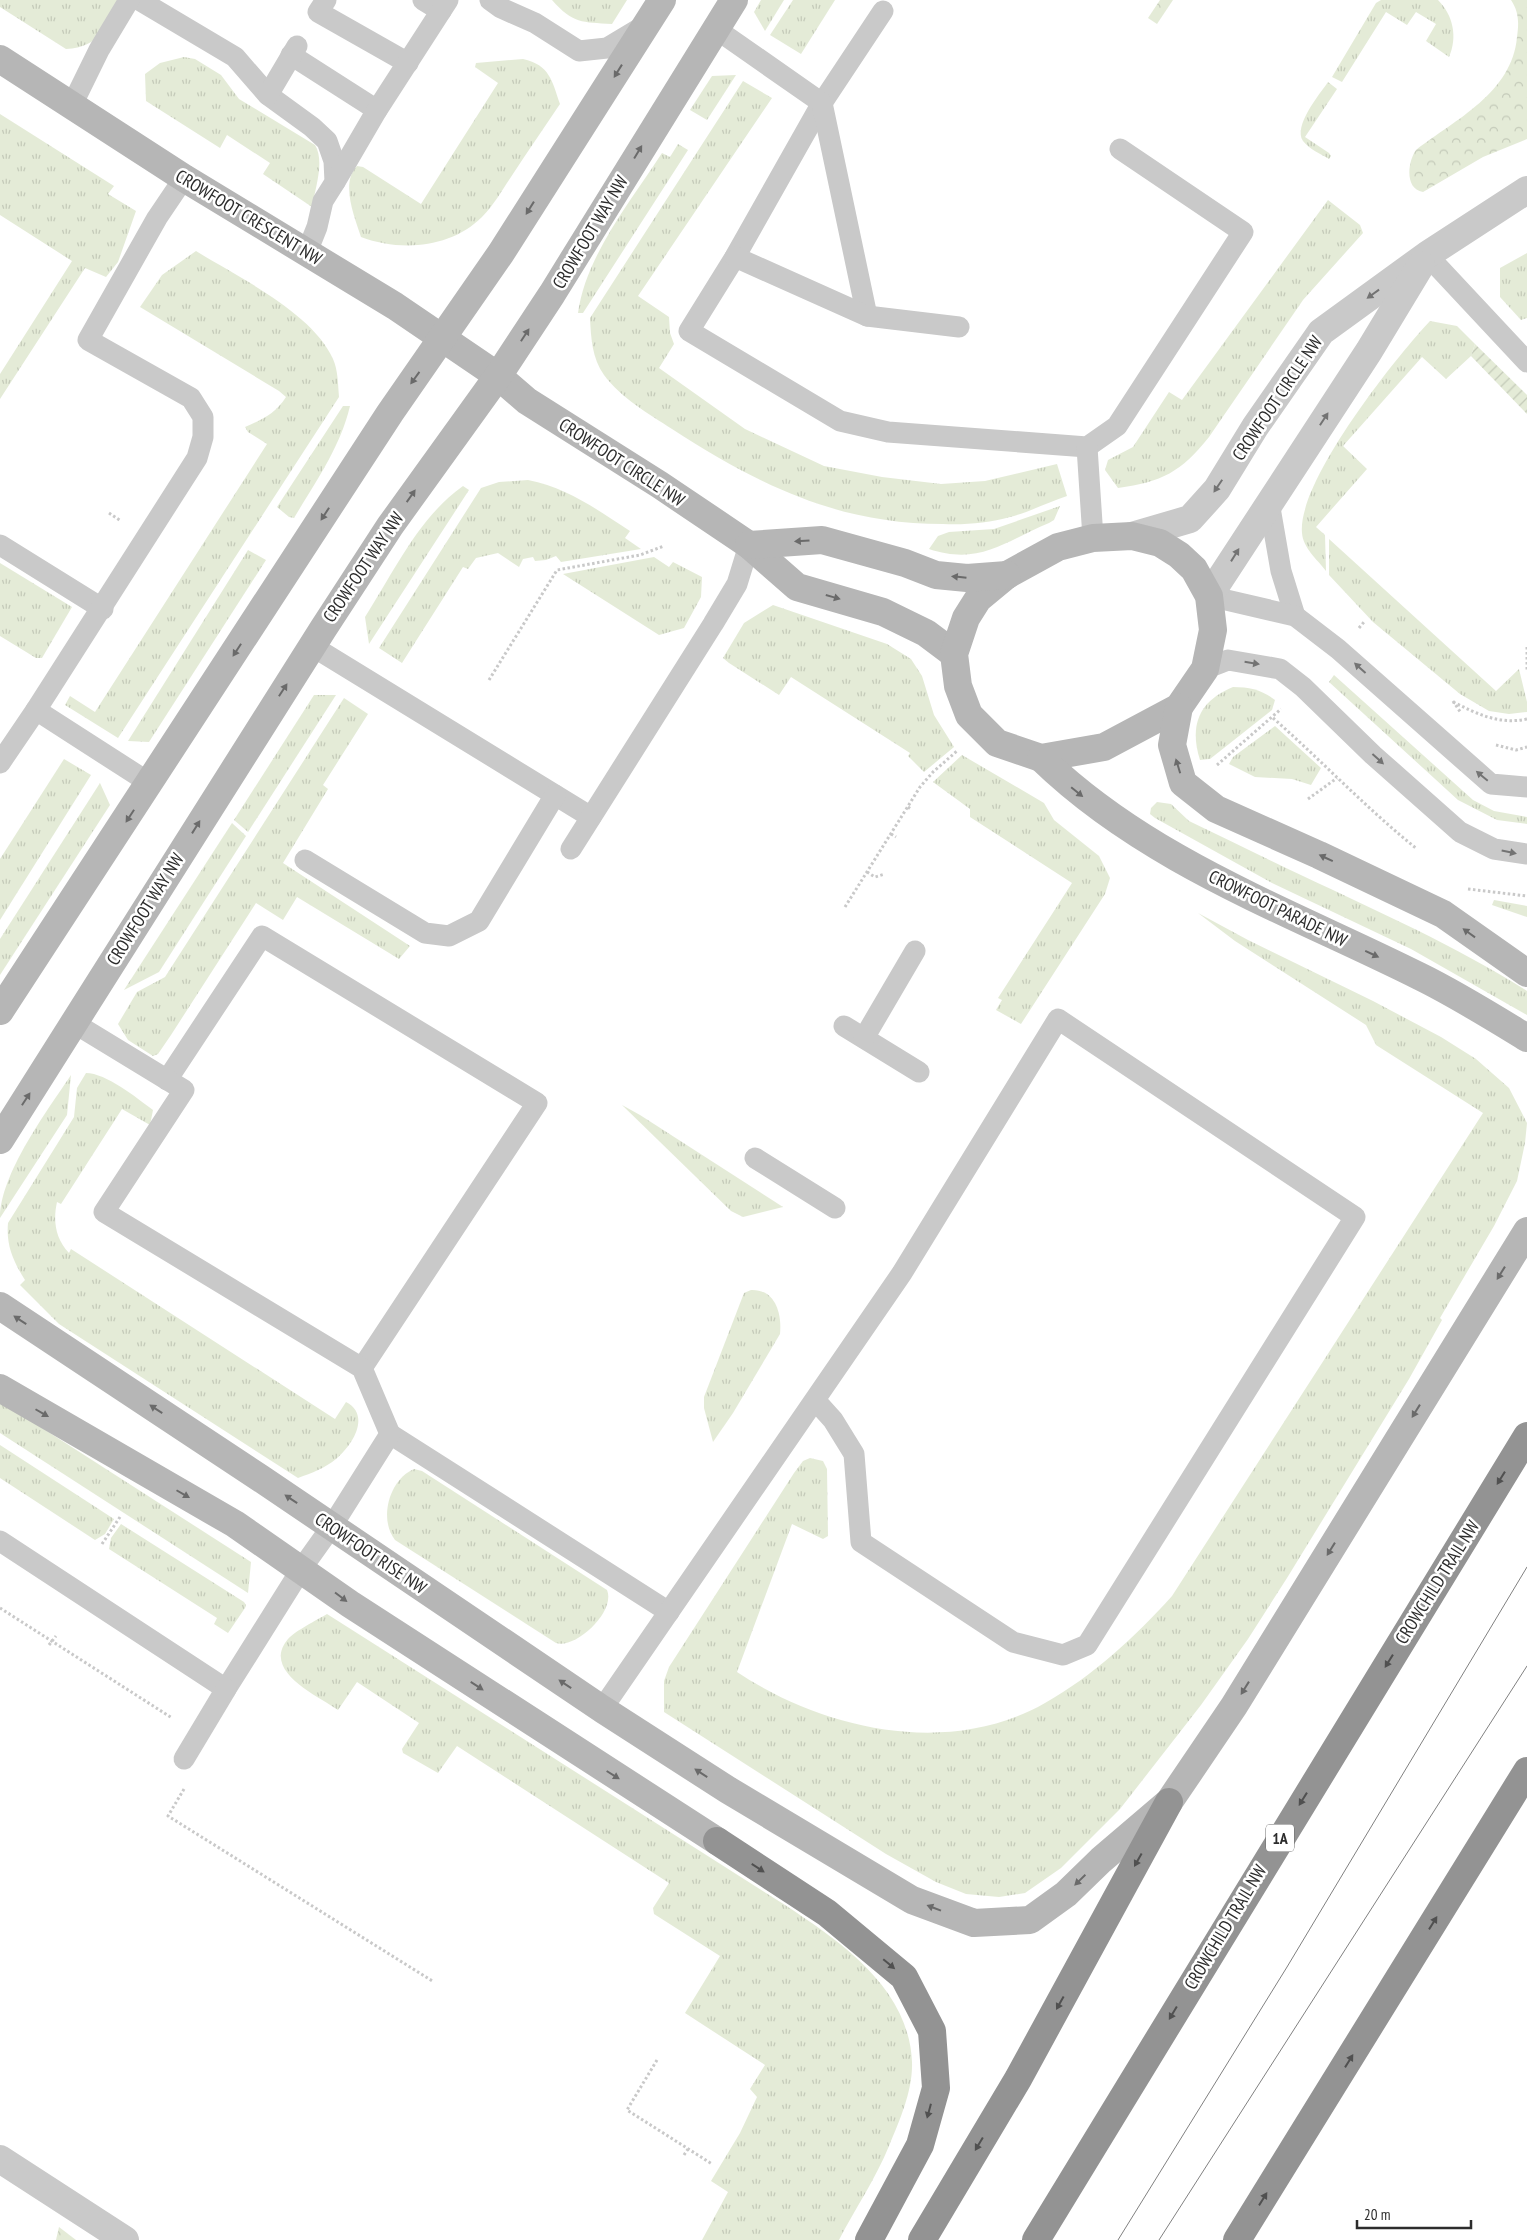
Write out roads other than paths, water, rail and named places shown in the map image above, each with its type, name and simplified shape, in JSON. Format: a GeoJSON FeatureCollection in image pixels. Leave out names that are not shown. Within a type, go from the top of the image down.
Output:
{"type":"FeatureCollection","features":[{"type":"Feature","properties":{"kind":"highway","name":"CROWCHILD TRAIL NW"},"geometry":{"type":"LineString","coordinates":[[1036,2240],[1527,1436]]}},
{"type":"Feature","properties":{"kind":"highway"},"geometry":{"type":"LineString","coordinates":[[1238,2240],[1527,1771]]}},
{"type":"Feature","properties":{"kind":"highway"},"geometry":{"type":"LineString","coordinates":[[922,2240],[1018,2079],[1169,1802]]}},
{"type":"Feature","properties":{"kind":"highway"},"geometry":{"type":"LineString","coordinates":[[717,1841],[827,1913],[904,1977],[932,2031],[936,2088],[920,2145],[869,2240]]}},
{"type":"Feature","properties":{"kind":"street"},"geometry":{"type":"LineString","coordinates":[[0,1011],[151,784],[390,413],[444,339],[501,253],[662,0]]}},
{"type":"Feature","properties":{"kind":"street","name":"CROWFOOT WAY NW"},"geometry":{"type":"LineString","coordinates":[[0,1140],[312,646],[390,526],[498,376],[552,294],[734,0]]}},
{"type":"Feature","properties":{"kind":"street","name":"CROWFOOT CRESCENT NW"},"geometry":{"type":"LineString","coordinates":[[0,59],[184,178],[396,306],[498,376]]}},
{"type":"Feature","properties":{"kind":"street","name":"CROWFOOT CIRCLE NW"},"geometry":{"type":"LineString","coordinates":[[1132,536],[1190,519],[1217,489],[1255,427],[1320,332],[1427,256],[1527,190]]}},
{"type":"Feature","properties":{"kind":"street","name":"CROWFOOT CIRCLE NW"},"geometry":{"type":"LineString","coordinates":[[1209,596],[1369,351],[1427,256]]}},
{"type":"Feature","properties":{"kind":"street","name":"CROWFOOT CIRCLE NW"},"geometry":{"type":"LineString","coordinates":[[498,376],[528,401],[660,485],[749,545],[797,587],[883,612],[926,633],[954,654]]}},
{"type":"Feature","properties":{"kind":"street"},"geometry":{"type":"LineString","coordinates":[[1179,707],[1104,747],[1041,758],[997,743],[969,715],[958,686],[954,654],[966,618],[978,600],[1008,575],[1058,547],[1093,538],[1132,536],[1160,543],[1179,555],[1194,569],[1209,596],[1212,630],[1205,669],[1179,707],[1172,744],[1183,783],[1216,809],[1443,914],[1521,966]]}},
{"type":"Feature","properties":{"kind":"street"},"geometry":{"type":"LineString","coordinates":[[749,545],[822,540],[905,563],[936,575],[967,578],[1008,575]]}},
{"type":"Feature","properties":{"kind":"street","name":"CROWFOOT PARADE NW"},"geometry":{"type":"LineString","coordinates":[[1041,758],[1094,806],[1122,825],[1184,861],[1274,908],[1461,997],[1527,1038]]}},
{"type":"Feature","properties":{"kind":"street","name":"CROWFOOT RISE NW"},"geometry":{"type":"LineString","coordinates":[[0,1306],[332,1526],[602,1709],[743,1799],[912,1900],[974,1923],[1030,1920],[1066,1894],[1101,1860],[1169,1802],[1234,1706],[1527,1231]]}},
{"type":"Feature","properties":{"kind":"street"},"geometry":{"type":"LineString","coordinates":[[0,1388],[236,1524],[302,1568],[358,1610],[717,1841]]}},
{"type":"Feature","properties":{"kind":"street"},"geometry":{"type":"LineString","coordinates":[[0,2159],[125,2240]]}},
{"type":"Feature","properties":{"kind":"lane"},"geometry":{"type":"LineString","coordinates":[[72,106],[99,50],[129,0]]}},
{"type":"Feature","properties":{"kind":"lane"},"geometry":{"type":"LineString","coordinates":[[138,0],[166,7],[235,57],[268,95],[312,127],[327,141],[334,161],[336,182]]}},
{"type":"Feature","properties":{"kind":"lane"},"geometry":{"type":"LineString","coordinates":[[326,0],[318,12],[408,63]]}},
{"type":"Feature","properties":{"kind":"lane"},"geometry":{"type":"LineString","coordinates":[[490,0],[501,8],[535,23],[579,51],[606,48],[647,25]]}},
{"type":"Feature","properties":{"kind":"lane"},"geometry":{"type":"LineString","coordinates":[[528,0],[535,23]]}},
{"type":"Feature","properties":{"kind":"lane"},"geometry":{"type":"LineString","coordinates":[[307,252],[317,227],[323,201],[377,110],[408,63],[437,4]]}},
{"type":"Feature","properties":{"kind":"lane"},"geometry":{"type":"LineString","coordinates":[[883,11],[822,103],[736,257],[689,331],[840,421],[888,432],[1087,447],[1117,426],[1243,232],[1120,149]]}},
{"type":"Feature","properties":{"kind":"lane"},"geometry":{"type":"LineString","coordinates":[[716,29],[822,103],[868,316]]}},
{"type":"Feature","properties":{"kind":"lane"},"geometry":{"type":"LineString","coordinates":[[268,95],[294,50],[377,110]]}},
{"type":"Feature","properties":{"kind":"lane"},"geometry":{"type":"LineString","coordinates":[[0,763],[102,609],[197,458],[202,437],[203,417],[191,398],[88,340],[157,218],[184,178]]}},
{"type":"Feature","properties":{"kind":"lane"},"geometry":{"type":"LineString","coordinates":[[1427,256],[1527,362]]}},
{"type":"Feature","properties":{"kind":"lane"},"geometry":{"type":"LineString","coordinates":[[736,257],[868,316],[959,327]]}},
{"type":"Feature","properties":{"kind":"lane"},"geometry":{"type":"LineString","coordinates":[[1087,447],[1093,538]]}},
{"type":"Feature","properties":{"kind":"lane"},"geometry":{"type":"LineString","coordinates":[[1270,502],[1281,571],[1295,616]]}},
{"type":"Feature","properties":{"kind":"lane"},"geometry":{"type":"LineString","coordinates":[[0,545],[102,609]]}},
{"type":"Feature","properties":{"kind":"lane"},"geometry":{"type":"LineString","coordinates":[[571,849],[737,584],[749,545]]}},
{"type":"Feature","properties":{"kind":"lane"},"geometry":{"type":"LineString","coordinates":[[1209,596],[1295,616],[1338,649],[1491,784],[1527,788]]}},
{"type":"Feature","properties":{"kind":"lane"},"geometry":{"type":"LineString","coordinates":[[312,646],[591,817]]}},
{"type":"Feature","properties":{"kind":"lane"},"geometry":{"type":"LineString","coordinates":[[1205,669],[1228,660],[1280,669],[1303,687],[1373,755],[1460,832],[1494,848],[1527,854]]}},
{"type":"Feature","properties":{"kind":"lane"},"geometry":{"type":"LineString","coordinates":[[36,710],[151,784]]}},
{"type":"Feature","properties":{"kind":"lane"},"geometry":{"type":"LineString","coordinates":[[305,860],[425,933],[449,936],[479,921],[555,795]]}},
{"type":"Feature","properties":{"kind":"lane"},"geometry":{"type":"LineString","coordinates":[[167,1080],[262,936],[537,1103],[362,1368]]}},
{"type":"Feature","properties":{"kind":"lane"},"geometry":{"type":"LineString","coordinates":[[864,1038],[916,951]]}},
{"type":"Feature","properties":{"kind":"lane"},"geometry":{"type":"LineString","coordinates":[[602,1709],[814,1400],[902,1274],[1058,1019],[1355,1217],[1086,1645],[1063,1655],[1013,1642],[861,1542],[854,1454],[833,1420],[814,1400]]}},
{"type":"Feature","properties":{"kind":"lane"},"geometry":{"type":"LineString","coordinates":[[74,1023],[184,1090],[104,1212],[362,1368],[390,1434],[669,1612]]}},
{"type":"Feature","properties":{"kind":"lane"},"geometry":{"type":"LineString","coordinates":[[844,1026],[920,1072]]}},
{"type":"Feature","properties":{"kind":"lane"},"geometry":{"type":"LineString","coordinates":[[755,1158],[835,1208]]}},
{"type":"Feature","properties":{"kind":"lane"},"geometry":{"type":"LineString","coordinates":[[184,1759],[302,1568],[332,1526],[390,1434]]}},
{"type":"Feature","properties":{"kind":"lane"},"geometry":{"type":"LineString","coordinates":[[0,1541],[226,1689]]}},
{"type":"Feature","properties":{"kind":"tram line"},"geometry":{"type":"LineString","coordinates":[[1118,2240],[1287,1967],[1527,1567]]}},
{"type":"Feature","properties":{"kind":"tram line"},"geometry":{"type":"LineString","coordinates":[[1159,2240],[1527,1666]]}}]}
